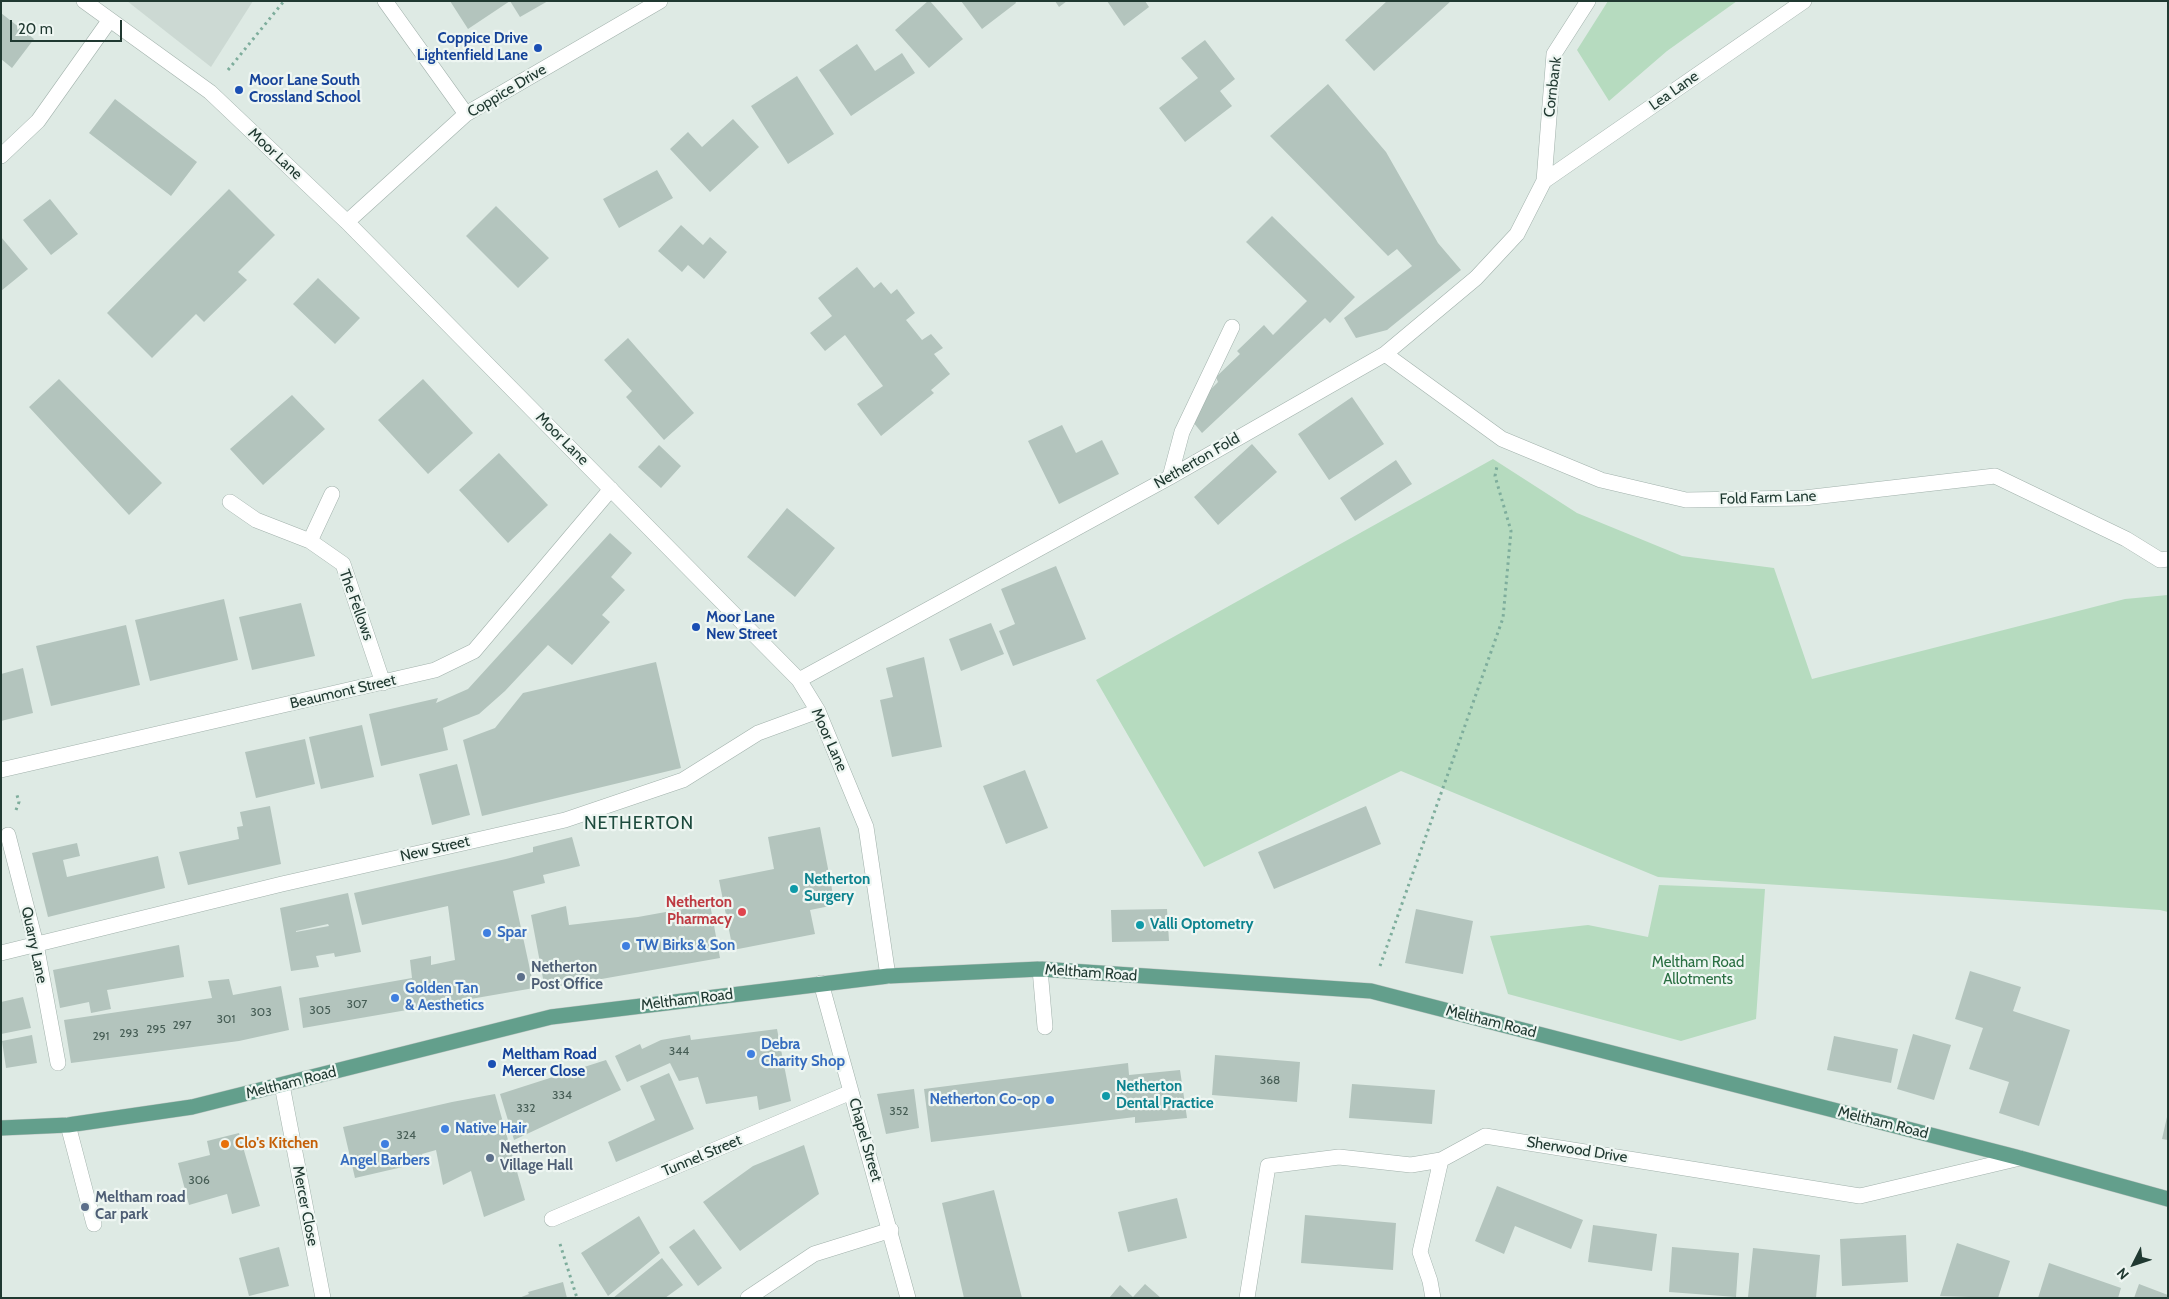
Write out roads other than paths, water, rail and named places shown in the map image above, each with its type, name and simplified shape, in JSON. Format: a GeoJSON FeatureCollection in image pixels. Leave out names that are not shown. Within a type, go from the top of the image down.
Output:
{"type":"FeatureCollection","features":[{"type":"Feature","properties":{"kind":"main road","name":"Meltham Road"},"geometry":{"type":"LineString","coordinates":[[1,1128],[68,1125],[192,1107],[551,1017],[888,976],[1040,969],[1371,991],[2020,1158],[2168,1199]]}},
{"type":"Feature","properties":{"kind":"street","name":"Moor Lane"},"geometry":{"type":"LineString","coordinates":[[84,1],[210,92],[347,222],[798,680],[818,711],[866,827],[888,976]]}},
{"type":"Feature","properties":{"kind":"street"},"geometry":{"type":"LineString","coordinates":[[385,1],[466,114]]}},
{"type":"Feature","properties":{"kind":"street","name":"Cornbank"},"geometry":{"type":"LineString","coordinates":[[1544,181],[1554,54],[1588,1]]}},
{"type":"Feature","properties":{"kind":"street","name":"Lea Lane"},"geometry":{"type":"LineString","coordinates":[[1544,181],[1804,1]]}},
{"type":"Feature","properties":{"kind":"street","name":"Coppice Drive"},"geometry":{"type":"LineString","coordinates":[[347,222],[466,114],[658,2]]}},
{"type":"Feature","properties":{"kind":"street"},"geometry":{"type":"LineString","coordinates":[[1,156],[38,121],[109,20]]}},
{"type":"Feature","properties":{"kind":"street","name":"Netherton Fold"},"geometry":{"type":"LineString","coordinates":[[798,680],[1170,477],[1385,354],[1476,278],[1517,234],[1544,181]]}},
{"type":"Feature","properties":{"kind":"street"},"geometry":{"type":"LineString","coordinates":[[1170,477],[1182,432],[1232,327]]}},
{"type":"Feature","properties":{"kind":"street","name":"Fold Farm Lane"},"geometry":{"type":"LineString","coordinates":[[1385,354],[1502,439],[1601,480],[1686,500],[1804,498],[1995,476],[2126,539],[2160,560],[2168,559]]}},
{"type":"Feature","properties":{"kind":"street","name":"Beaumont Street"},"geometry":{"type":"LineString","coordinates":[[6,769],[435,670],[474,651],[611,489]]}},
{"type":"Feature","properties":{"kind":"street"},"geometry":{"type":"LineString","coordinates":[[310,540],[332,494]]}},
{"type":"Feature","properties":{"kind":"street","name":"The Fellows"},"geometry":{"type":"LineString","coordinates":[[230,502],[256,520],[310,540],[343,564],[382,683]]}},
{"type":"Feature","properties":{"kind":"street","name":"New Street"},"geometry":{"type":"LineString","coordinates":[[1,953],[291,882],[565,820],[683,780],[758,733],[818,711]]}},
{"type":"Feature","properties":{"kind":"street","name":"Quarry Lane"},"geometry":{"type":"LineString","coordinates":[[8,834],[36,944],[58,1063]]}},
{"type":"Feature","properties":{"kind":"street"},"geometry":{"type":"LineString","coordinates":[[1040,969],[1045,1027]]}},
{"type":"Feature","properties":{"kind":"street","name":"Chapel Street"},"geometry":{"type":"LineString","coordinates":[[821,984],[891,1230],[908,1298]]}},
{"type":"Feature","properties":{"kind":"street","name":"Mercer Close"},"geometry":{"type":"LineString","coordinates":[[282,1085],[323,1298]]}},
{"type":"Feature","properties":{"kind":"street","name":"Tunnel Street"},"geometry":{"type":"LineString","coordinates":[[552,1220],[851,1092]]}},
{"type":"Feature","properties":{"kind":"street"},"geometry":{"type":"LineString","coordinates":[[68,1125],[94,1224]]}},
{"type":"Feature","properties":{"kind":"street","name":"Sherwood Drive"},"geometry":{"type":"LineString","coordinates":[[1247,1298],[1268,1166],[1339,1156],[1411,1165],[1441,1160],[1485,1136],[1860,1196],[2020,1158]]}},
{"type":"Feature","properties":{"kind":"street"},"geometry":{"type":"LineString","coordinates":[[1432,1298],[1430,1281],[1420,1252],[1441,1160]]}},
{"type":"Feature","properties":{"kind":"street"},"geometry":{"type":"LineString","coordinates":[[748,1298],[814,1254],[891,1230]]}},
{"type":"Feature","properties":{"kind":"place","name":"Coppice Drive Lightenfield Lane"},"geometry":{"type":"Point","coordinates":[538,48]}},
{"type":"Feature","properties":{"kind":"place","name":"Moor Lane South Crossland School"},"geometry":{"type":"Point","coordinates":[239,90]}},
{"type":"Feature","properties":{"kind":"place","name":"Moor Lane New Street"},"geometry":{"type":"Point","coordinates":[696,627]}},
{"type":"Feature","properties":{"kind":"place","name":"Netherton Surgery"},"geometry":{"type":"Point","coordinates":[794,889]}},
{"type":"Feature","properties":{"kind":"place","name":"Netherton Pharmacy"},"geometry":{"type":"Point","coordinates":[742,912]}},
{"type":"Feature","properties":{"kind":"place","name":"Valli Optometry"},"geometry":{"type":"Point","coordinates":[1140,925]}},
{"type":"Feature","properties":{"kind":"place","name":"Spar"},"geometry":{"type":"Point","coordinates":[487,933]}},
{"type":"Feature","properties":{"kind":"place","name":"TW Birks & Son"},"geometry":{"type":"Point","coordinates":[626,946]}},
{"type":"Feature","properties":{"kind":"place","name":"Netherton Post Office"},"geometry":{"type":"Point","coordinates":[521,977]}},
{"type":"Feature","properties":{"kind":"place","name":"Golden Tan & Aesthetics"},"geometry":{"type":"Point","coordinates":[395,998]}},
{"type":"Feature","properties":{"kind":"place","name":"Debra Charity Shop"},"geometry":{"type":"Point","coordinates":[751,1054]}},
{"type":"Feature","properties":{"kind":"place","name":"Meltham Road Mercer Close"},"geometry":{"type":"Point","coordinates":[492,1064]}},
{"type":"Feature","properties":{"kind":"place","name":"Netherton Dental Practice"},"geometry":{"type":"Point","coordinates":[1106,1096]}},
{"type":"Feature","properties":{"kind":"place","name":"Netherton Co-op"},"geometry":{"type":"Point","coordinates":[1050,1100]}},
{"type":"Feature","properties":{"kind":"place","name":"Native Hair"},"geometry":{"type":"Point","coordinates":[445,1129]}},
{"type":"Feature","properties":{"kind":"place","name":"Clo's Kitchen"},"geometry":{"type":"Point","coordinates":[225,1144]}},
{"type":"Feature","properties":{"kind":"place","name":"Angel Barbers"},"geometry":{"type":"Point","coordinates":[385,1144]}},
{"type":"Feature","properties":{"kind":"place","name":"Netherton Village Hall"},"geometry":{"type":"Point","coordinates":[490,1158]}},
{"type":"Feature","properties":{"kind":"place","name":"Meltham road Car park"},"geometry":{"type":"Point","coordinates":[85,1207]}},
{"type":"Feature","properties":{"kind":"district","name":"NETHERTON"},"geometry":{"type":"Point","coordinates":[639,824]}},
{"type":"Feature","properties":{"kind":"park label","name":"Meltham Road Allotments"},"geometry":{"type":"Point","coordinates":[1698,972]}}]}
